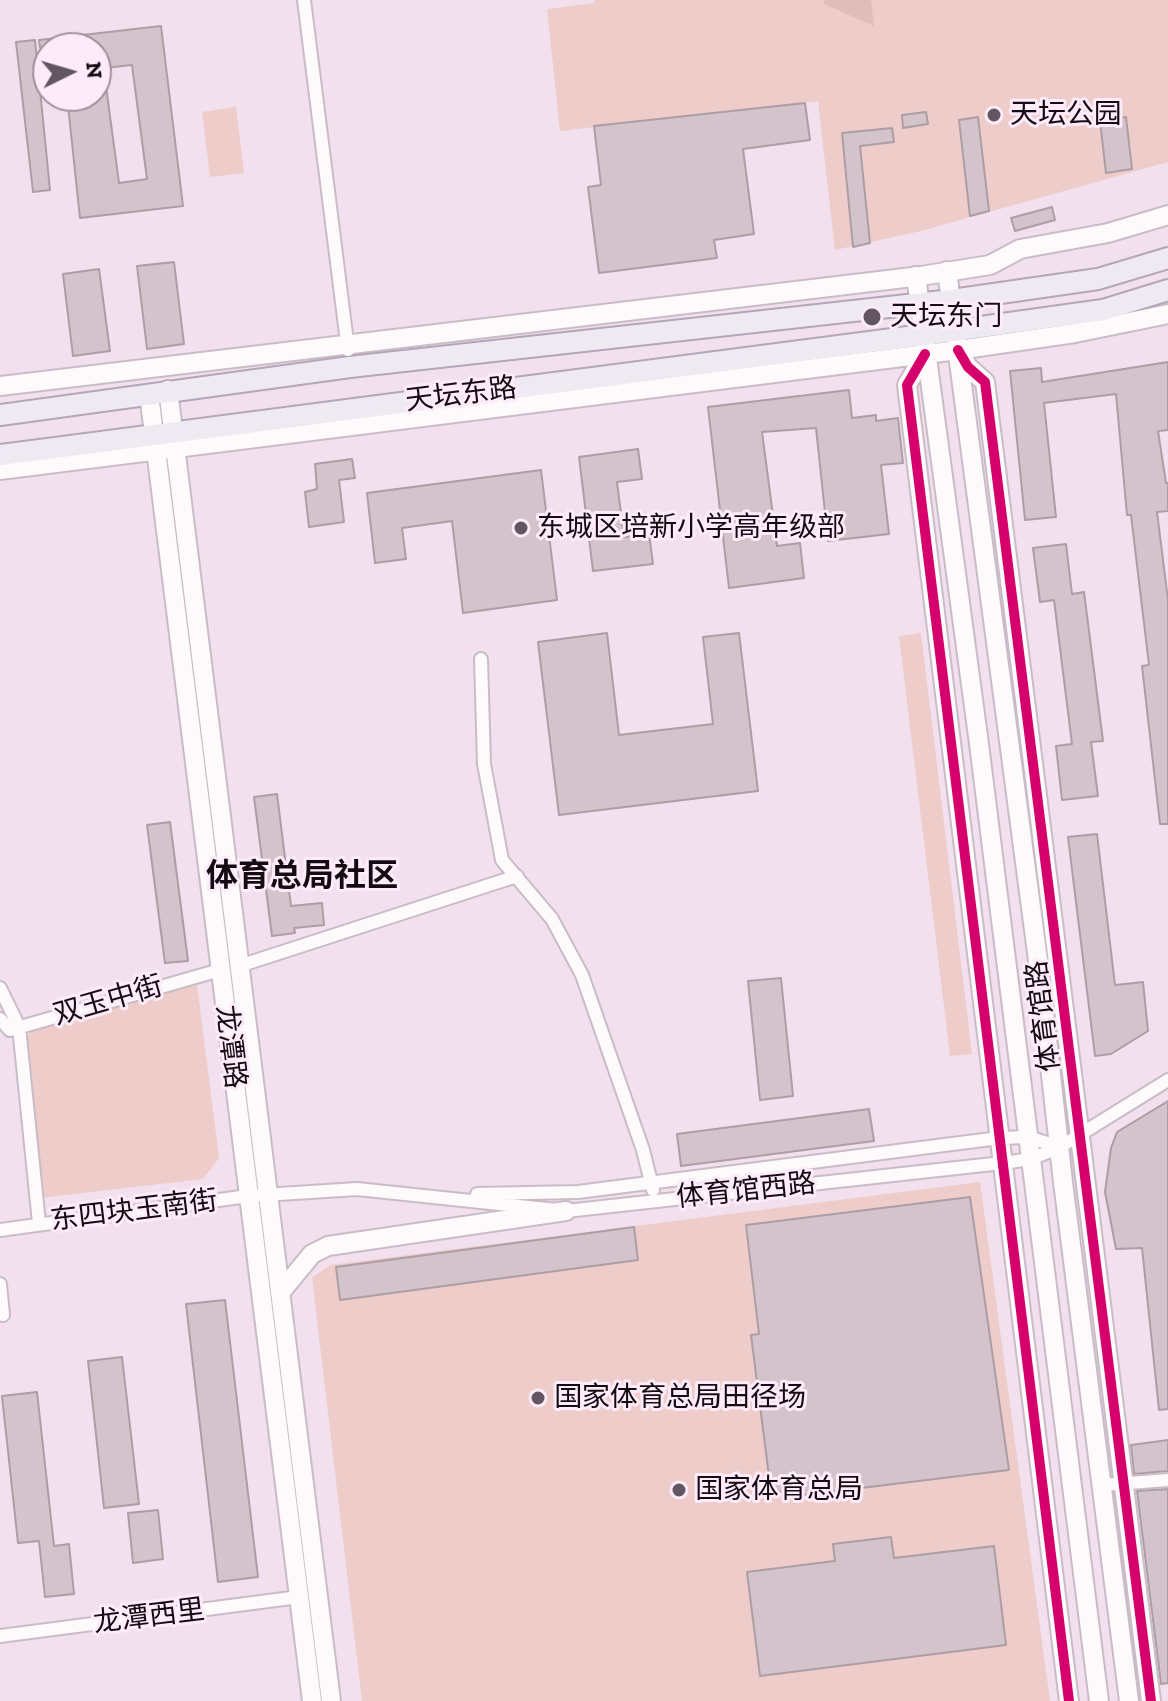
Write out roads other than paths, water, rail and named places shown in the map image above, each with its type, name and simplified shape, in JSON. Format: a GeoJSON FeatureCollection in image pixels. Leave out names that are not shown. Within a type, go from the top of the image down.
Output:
{"type":"FeatureCollection","features":[{"type":"Feature","properties":{"kind":"main road","name":"天坛东路"},"geometry":{"type":"LineString","coordinates":[[0,415],[350,367],[952,300],[1098,279],[1168,258]]}},
{"type":"Feature","properties":{"kind":"main road","name":"天坛东路"},"geometry":{"type":"LineString","coordinates":[[0,455],[165,442],[924,345],[1103,310],[1168,290]]}},
{"type":"Feature","properties":{"kind":"street"},"geometry":{"type":"LineString","coordinates":[[304,0],[350,367]]}},
{"type":"Feature","properties":{"kind":"street"},"geometry":{"type":"LineString","coordinates":[[0,386],[916,276],[990,265],[1020,249],[1108,233],[1168,215]]}},
{"type":"Feature","properties":{"kind":"street","name":"体育馆路"},"geometry":{"type":"LineString","coordinates":[[947,271],[1039,968],[1129,1701]]}},
{"type":"Feature","properties":{"kind":"street"},"geometry":{"type":"LineString","coordinates":[[916,276],[924,345],[907,385],[1069,1701]]}},
{"type":"Feature","properties":{"kind":"street","name":"天坛东路"},"geometry":{"type":"LineString","coordinates":[[957,340],[1075,333],[1168,314]]}},
{"type":"Feature","properties":{"kind":"street"},"geometry":{"type":"LineString","coordinates":[[957,340],[968,367],[985,382],[1151,1701]]}},
{"type":"Feature","properties":{"kind":"street","name":"体育馆路"},"geometry":{"type":"LineString","coordinates":[[924,345],[981,759],[1099,1701]]}},
{"type":"Feature","properties":{"kind":"street","name":"龙潭路"},"geometry":{"type":"LineString","coordinates":[[159,392],[220,970],[312,1701]]}},
{"type":"Feature","properties":{"kind":"street"},"geometry":{"type":"LineString","coordinates":[[0,470],[165,442]]}},
{"type":"Feature","properties":{"kind":"street","name":"龙潭路"},"geometry":{"type":"LineString","coordinates":[[165,442],[239,966],[331,1701]]}},
{"type":"Feature","properties":{"kind":"street"},"geometry":{"type":"LineString","coordinates":[[481,659],[484,764],[502,860],[552,919],[582,975],[643,1150],[654,1201]]}},
{"type":"Feature","properties":{"kind":"street"},"geometry":{"type":"LineString","coordinates":[[239,966],[517,876]]}},
{"type":"Feature","properties":{"kind":"street","name":"双玉中街"},"geometry":{"type":"LineString","coordinates":[[0,1019],[10,1030],[220,970]]}},
{"type":"Feature","properties":{"kind":"street"},"geometry":{"type":"LineString","coordinates":[[0,988],[19,1027],[39,1223]]}},
{"type":"Feature","properties":{"kind":"street","name":"体育馆西路"},"geometry":{"type":"LineString","coordinates":[[268,1194],[357,1189],[566,1211],[1002,1163],[1031,1159],[1060,1147],[1168,1080]]}},
{"type":"Feature","properties":{"kind":"street","name":"体育馆西路"},"geometry":{"type":"LineString","coordinates":[[430,1196],[578,1192],[999,1138],[1028,1137],[1060,1147]]}},
{"type":"Feature","properties":{"kind":"street","name":"东四块玉南街"},"geometry":{"type":"LineString","coordinates":[[0,1230],[268,1194]]}},
{"type":"Feature","properties":{"kind":"street"},"geometry":{"type":"LineString","coordinates":[[280,1293],[312,1254],[328,1246],[566,1211]]}},
{"type":"Feature","properties":{"kind":"street"},"geometry":{"type":"LineString","coordinates":[[0,1284],[3,1315]]}},
{"type":"Feature","properties":{"kind":"street"},"geometry":{"type":"LineString","coordinates":[[1103,1485],[1168,1480]]}},
{"type":"Feature","properties":{"kind":"street","name":"龙潭西里"},"geometry":{"type":"LineString","coordinates":[[0,1636],[299,1597]]}},
{"type":"Feature","properties":{"kind":"place","name":"天坛公园"},"geometry":{"type":"Point","coordinates":[994,115]}},
{"type":"Feature","properties":{"kind":"place","name":"天坛东门"},"geometry":{"type":"Point","coordinates":[872,317]}},
{"type":"Feature","properties":{"kind":"place","name":"东城区培新小学高年级部"},"geometry":{"type":"Point","coordinates":[521,528]}},
{"type":"Feature","properties":{"kind":"place","name":"国家体育总局田径场"},"geometry":{"type":"Point","coordinates":[538,1398]}},
{"type":"Feature","properties":{"kind":"place","name":"国家体育总局"},"geometry":{"type":"Point","coordinates":[679,1490]}},
{"type":"Feature","properties":{"kind":"district","name":"体育总局社区"},"geometry":{"type":"Point","coordinates":[302,877]}}]}
